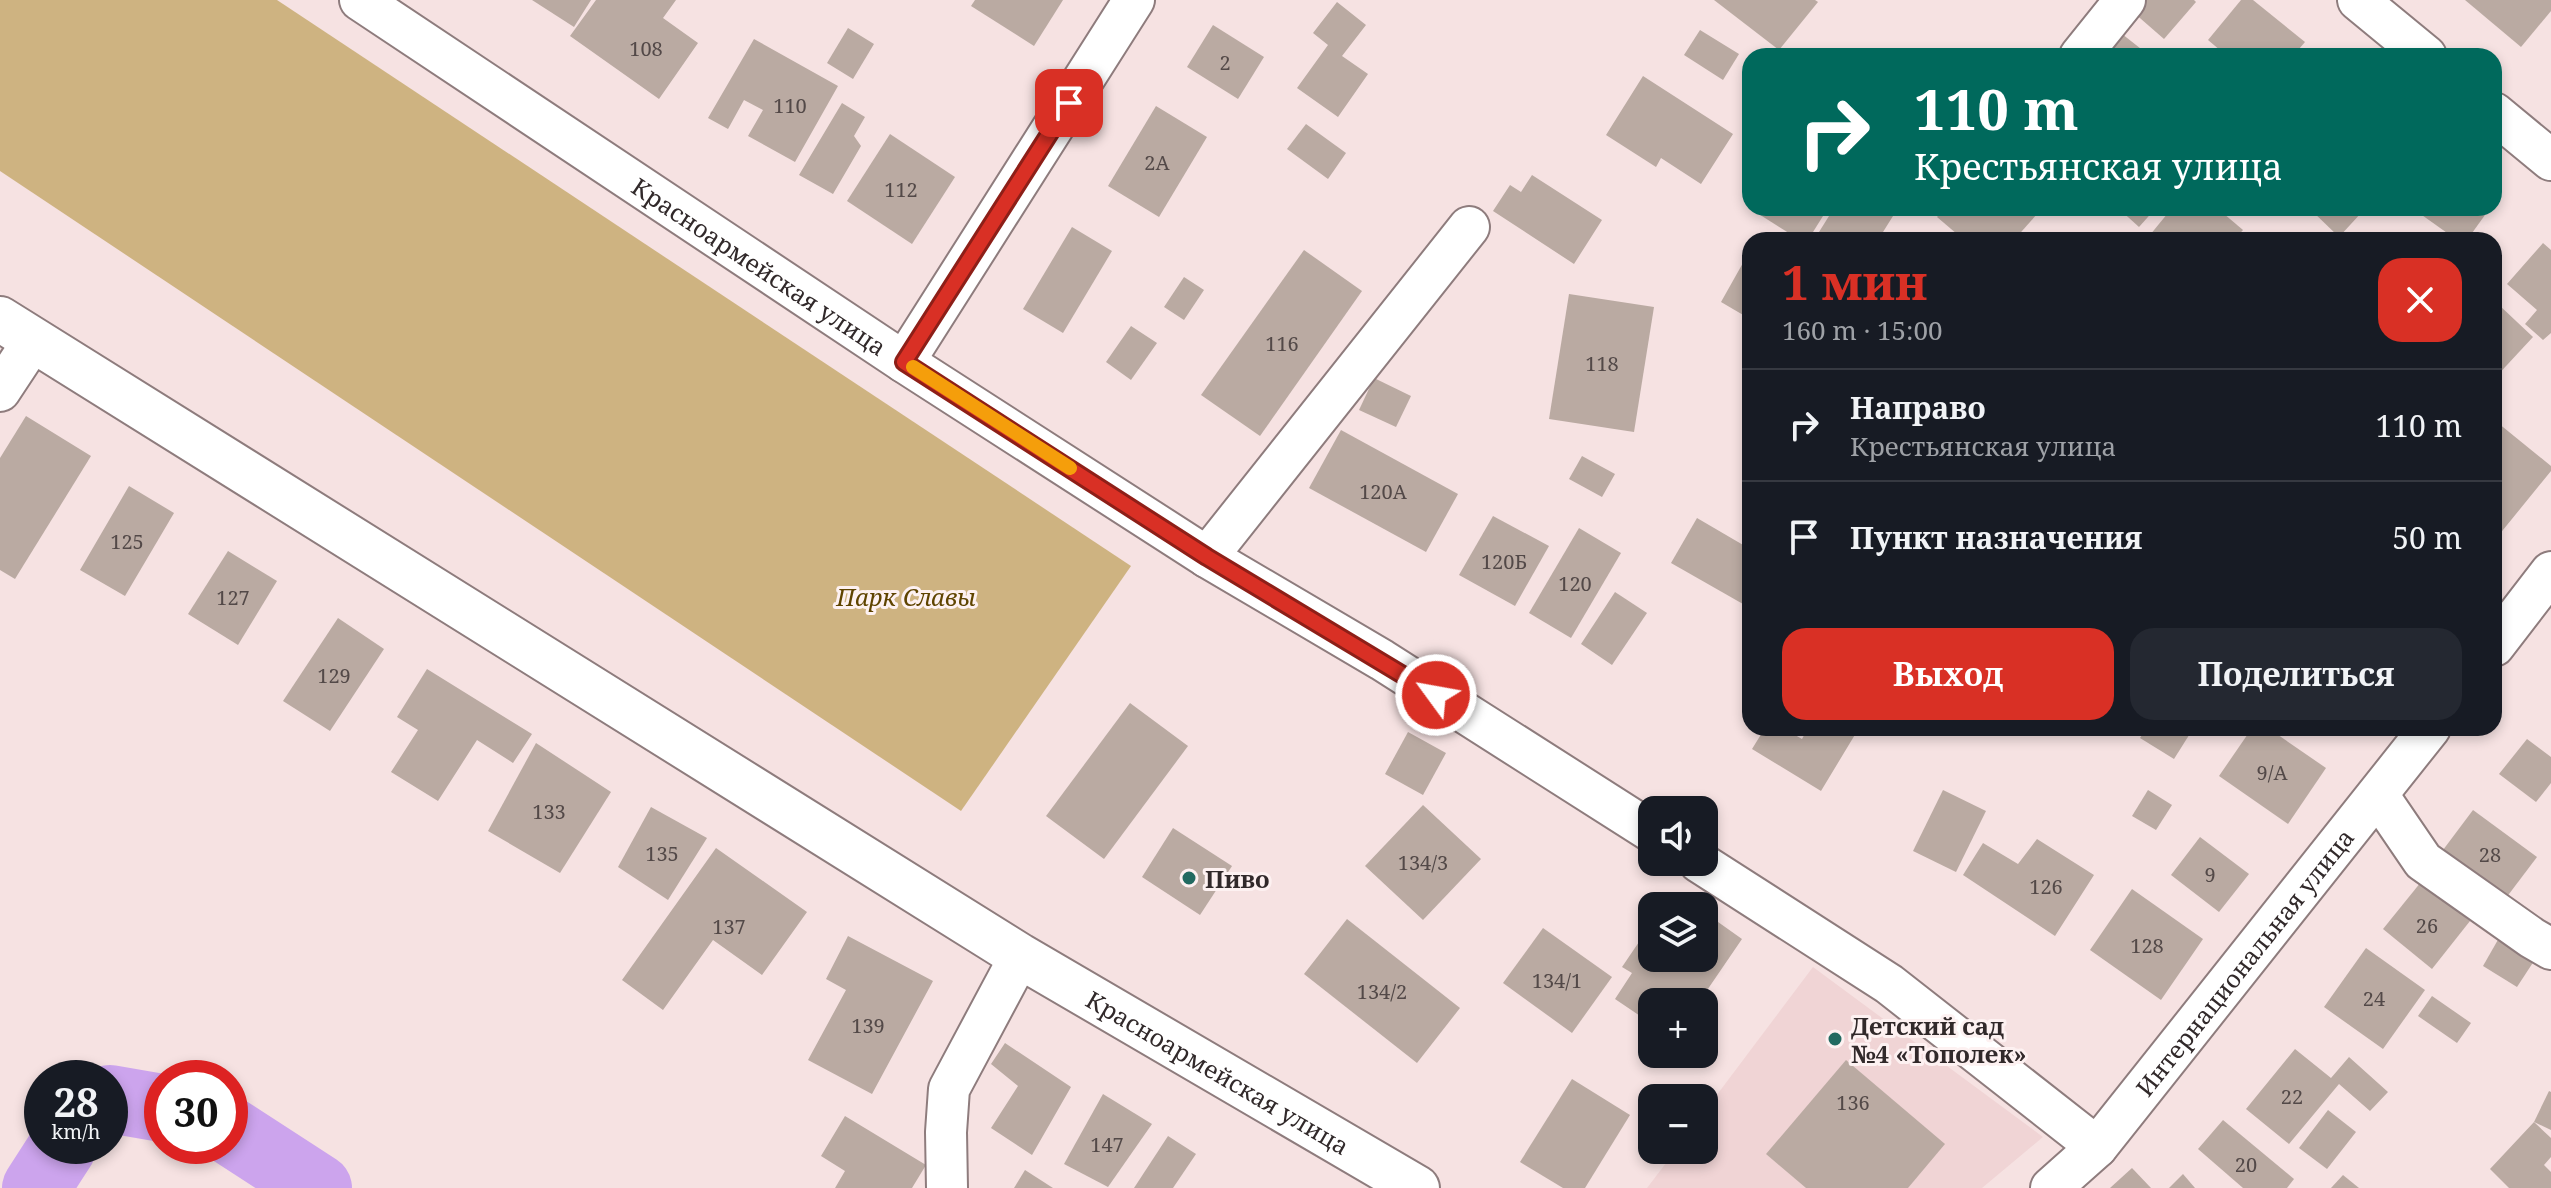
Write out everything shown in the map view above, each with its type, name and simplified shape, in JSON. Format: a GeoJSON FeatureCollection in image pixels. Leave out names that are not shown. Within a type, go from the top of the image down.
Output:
{"type":"FeatureCollection","features":[{"type":"Feature","properties":{"kind":"main road","name":"Красноармейская улица"},"geometry":{"type":"LineString","coordinates":[[17,330],[1020,956],[1417,1188]]}},
{"type":"Feature","properties":{"kind":"street","name":"Красноармейская улица"},"geometry":{"type":"LineString","coordinates":[[360,0],[904,362],[1207,557],[1382,660],[1638,823]]}},
{"type":"Feature","properties":{"kind":"street"},"geometry":{"type":"LineString","coordinates":[[904,362],[1134,0]]}},
{"type":"Feature","properties":{"kind":"street"},"geometry":{"type":"LineString","coordinates":[[2086,48],[2125,0]]}},
{"type":"Feature","properties":{"kind":"street"},"geometry":{"type":"LineString","coordinates":[[2358,0],[2416,48]]}},
{"type":"Feature","properties":{"kind":"street"},"geometry":{"type":"LineString","coordinates":[[2502,120],[2551,160]]}},
{"type":"Feature","properties":{"kind":"street"},"geometry":{"type":"LineString","coordinates":[[1207,557],[1469,227]]}},
{"type":"Feature","properties":{"kind":"street"},"geometry":{"type":"LineString","coordinates":[[0,391],[17,330]]}},
{"type":"Feature","properties":{"kind":"street"},"geometry":{"type":"LineString","coordinates":[[2502,636],[2551,572]]}},
{"type":"Feature","properties":{"kind":"street","name":"Интернациональная улица"},"geometry":{"type":"LineString","coordinates":[[2051,1188],[2097,1147],[2424,736]]}},
{"type":"Feature","properties":{"kind":"street"},"geometry":{"type":"LineString","coordinates":[[2378,795],[2423,861],[2551,949]]}},
{"type":"Feature","properties":{"kind":"street"},"geometry":{"type":"LineString","coordinates":[[1718,874],[1889,984],[2097,1147]]}},
{"type":"Feature","properties":{"kind":"street"},"geometry":{"type":"LineString","coordinates":[[947,1188],[949,1089],[1020,956]]}},
{"type":"Feature","properties":{"kind":"shaded area","name":"Детский сад №4 «Тополек»"},"geometry":{"type":"Polygon","coordinates":[[[1813,967],[2043,1137],[1982,1188],[1647,1188],[1665,1164],[1718,1164],[1718,1093],[1813,967]]]}},
{"type":"Feature","properties":{"kind":"green space","name":"Парк Славы"},"geometry":{"type":"Polygon","coordinates":[[[0,0],[277,0],[1131,566],[961,811],[0,171],[0,0]]]}},
{"type":"Feature","properties":{"kind":"building"},"geometry":{"type":"Polygon","coordinates":[[[532,0],[591,0],[574,27],[532,0]]]}},
{"type":"Feature","properties":{"kind":"building"},"geometry":{"type":"Polygon","coordinates":[[[596,0],[676,0],[663,18],[698,43],[659,99],[570,36],[596,0]]]}},
{"type":"Feature","properties":{"kind":"building"},"geometry":{"type":"Polygon","coordinates":[[[975,0],[1063,0],[1034,46],[971,6],[975,0]]]}},
{"type":"Feature","properties":{"kind":"building"},"geometry":{"type":"Polygon","coordinates":[[[1714,0],[1818,2],[1781,48],[1776,48],[1714,0]]]}},
{"type":"Feature","properties":{"kind":"building"},"geometry":{"type":"Polygon","coordinates":[[[2144,0],[2196,2],[2164,39],[2133,12],[2144,0]]]}},
{"type":"Feature","properties":{"kind":"building"},"geometry":{"type":"Polygon","coordinates":[[[2241,0],[2253,0],[2305,42],[2300,48],[2218,48],[2208,40],[2241,0]]]}},
{"type":"Feature","properties":{"kind":"building"},"geometry":{"type":"Polygon","coordinates":[[[2465,0],[2551,0],[2551,11],[2521,47],[2465,0]]]}},
{"type":"Feature","properties":{"kind":"building"},"geometry":{"type":"Polygon","coordinates":[[[1337,2],[1366,25],[1342,56],[1368,74],[1338,117],[1297,88],[1328,45],[1313,33],[1337,2]]]}},
{"type":"Feature","properties":{"kind":"building"},"geometry":{"type":"Polygon","coordinates":[[[1213,25],[1264,57],[1238,99],[1187,67],[1213,25]]]}},
{"type":"Feature","properties":{"kind":"building"},"geometry":{"type":"Polygon","coordinates":[[[848,28],[874,44],[853,79],[827,63],[848,28]]]}},
{"type":"Feature","properties":{"kind":"building"},"geometry":{"type":"Polygon","coordinates":[[[1700,30],[1739,54],[1723,80],[1684,55],[1700,30]]]}},
{"type":"Feature","properties":{"kind":"building"},"geometry":{"type":"Polygon","coordinates":[[[2117,30],[2140,48],[2103,48],[2117,30]]]}},
{"type":"Feature","properties":{"kind":"building"},"geometry":{"type":"Polygon","coordinates":[[[754,39],[838,86],[795,162],[748,136],[763,110],[744,100],[728,129],[708,118],[754,39]]]}},
{"type":"Feature","properties":{"kind":"building"},"geometry":{"type":"Polygon","coordinates":[[[1643,76],[1733,134],[1701,184],[1661,158],[1656,167],[1606,135],[1643,76]]]}},
{"type":"Feature","properties":{"kind":"building"},"geometry":{"type":"Polygon","coordinates":[[[842,103],[865,117],[854,136],[861,146],[833,194],[799,175],[842,103]]]}},
{"type":"Feature","properties":{"kind":"building"},"geometry":{"type":"Polygon","coordinates":[[[1156,106],[1207,137],[1159,217],[1108,186],[1156,106]]]}},
{"type":"Feature","properties":{"kind":"building"},"geometry":{"type":"Polygon","coordinates":[[[1306,124],[1346,153],[1328,179],[1287,149],[1306,124]]]}},
{"type":"Feature","properties":{"kind":"building"},"geometry":{"type":"Polygon","coordinates":[[[890,134],[955,177],[912,244],[847,201],[890,134]]]}},
{"type":"Feature","properties":{"kind":"building"},"geometry":{"type":"Polygon","coordinates":[[[1532,175],[1602,220],[1574,264],[1493,211],[1510,185],[1521,192],[1532,175]]]}},
{"type":"Feature","properties":{"kind":"building"},"geometry":{"type":"Polygon","coordinates":[[[1762,216],[1823,216],[1813,232],[1787,232],[1762,216]]]}},
{"type":"Feature","properties":{"kind":"building"},"geometry":{"type":"Polygon","coordinates":[[[1829,216],[1893,216],[1883,232],[1819,232],[1829,216]]]}},
{"type":"Feature","properties":{"kind":"building"},"geometry":{"type":"Polygon","coordinates":[[[2035,216],[2021,232],[1955,232],[1937,217],[2035,216]]]}},
{"type":"Feature","properties":{"kind":"building"},"geometry":{"type":"Polygon","coordinates":[[[2127,216],[2149,216],[2139,227],[2127,216]]]}},
{"type":"Feature","properties":{"kind":"building"},"geometry":{"type":"Polygon","coordinates":[[[2165,216],[2226,216],[2243,230],[2241,232],[2152,232],[2165,216]]]}},
{"type":"Feature","properties":{"kind":"building"},"geometry":{"type":"Polygon","coordinates":[[[2317,216],[2358,216],[2344,232],[2334,232],[2317,216]]]}},
{"type":"Feature","properties":{"kind":"building"},"geometry":{"type":"Polygon","coordinates":[[[2423,216],[2484,216],[2473,232],[2446,232],[2423,216]]]}},
{"type":"Feature","properties":{"kind":"building"},"geometry":{"type":"Polygon","coordinates":[[[1072,227],[1112,251],[1063,333],[1023,309],[1072,227]]]}},
{"type":"Feature","properties":{"kind":"building"},"geometry":{"type":"Polygon","coordinates":[[[2543,243],[2551,250],[2551,333],[2543,340],[2525,324],[2537,310],[2507,284],[2543,243]]]}},
{"type":"Feature","properties":{"kind":"building"},"geometry":{"type":"Polygon","coordinates":[[[1304,250],[1362,291],[1260,436],[1201,395],[1304,250]]]}},
{"type":"Feature","properties":{"kind":"building"},"geometry":{"type":"Polygon","coordinates":[[[1742,265],[1742,314],[1721,302],[1742,265]]]}},
{"type":"Feature","properties":{"kind":"building"},"geometry":{"type":"Polygon","coordinates":[[[1184,277],[1204,290],[1184,320],[1164,307],[1184,277]]]}},
{"type":"Feature","properties":{"kind":"building"},"geometry":{"type":"Polygon","coordinates":[[[1569,294],[1654,307],[1634,432],[1549,419],[1569,294]]]}},
{"type":"Feature","properties":{"kind":"building"},"geometry":{"type":"Polygon","coordinates":[[[2502,308],[2533,337],[2502,370],[2502,308]]]}},
{"type":"Feature","properties":{"kind":"building"},"geometry":{"type":"Polygon","coordinates":[[[1131,326],[1157,343],[1131,380],[1106,362],[1131,326]]]}},
{"type":"Feature","properties":{"kind":"building"},"geometry":{"type":"Polygon","coordinates":[[[1374,378],[1411,396],[1396,427],[1359,410],[1374,378]]]}},
{"type":"Feature","properties":{"kind":"building"},"geometry":{"type":"Polygon","coordinates":[[[26,416],[91,456],[15,579],[0,570],[0,458],[26,416]]]}},
{"type":"Feature","properties":{"kind":"building"},"geometry":{"type":"Polygon","coordinates":[[[2502,426],[2551,466],[2551,471],[2502,531],[2502,426]]]}},
{"type":"Feature","properties":{"kind":"building"},"geometry":{"type":"Polygon","coordinates":[[[1341,430],[1458,494],[1426,552],[1309,488],[1341,430]]]}},
{"type":"Feature","properties":{"kind":"building"},"geometry":{"type":"Polygon","coordinates":[[[1582,456],[1615,474],[1602,497],[1569,479],[1582,456]]]}},
{"type":"Feature","properties":{"kind":"building"},"geometry":{"type":"Polygon","coordinates":[[[129,486],[174,513],[125,596],[80,570],[129,486]]]}},
{"type":"Feature","properties":{"kind":"building"},"geometry":{"type":"Polygon","coordinates":[[[1493,516],[1549,546],[1515,606],[1459,575],[1493,516]]]}},
{"type":"Feature","properties":{"kind":"building"},"geometry":{"type":"Polygon","coordinates":[[[1697,518],[1742,544],[1742,603],[1671,563],[1697,518]]]}},
{"type":"Feature","properties":{"kind":"building"},"geometry":{"type":"Polygon","coordinates":[[[1579,528],[1621,553],[1571,638],[1529,613],[1579,528]]]}},
{"type":"Feature","properties":{"kind":"building"},"geometry":{"type":"Polygon","coordinates":[[[228,551],[277,581],[238,645],[188,614],[228,551]]]}},
{"type":"Feature","properties":{"kind":"building"},"geometry":{"type":"Polygon","coordinates":[[[1615,592],[1647,613],[1612,665],[1581,644],[1615,592]]]}},
{"type":"Feature","properties":{"kind":"building"},"geometry":{"type":"Polygon","coordinates":[[[338,618],[384,649],[330,731],[283,701],[338,618]]]}},
{"type":"Feature","properties":{"kind":"building"},"geometry":{"type":"Polygon","coordinates":[[[427,669],[532,734],[513,763],[477,740],[438,801],[391,772],[418,730],[397,717],[427,669]]]}},
{"type":"Feature","properties":{"kind":"building"},"geometry":{"type":"Polygon","coordinates":[[[1130,703],[1188,746],[1104,859],[1046,816],[1130,703]]]}},
{"type":"Feature","properties":{"kind":"building"},"geometry":{"type":"Polygon","coordinates":[[[1408,732],[1446,753],[1423,795],[1385,774],[1408,732]]]}},
{"type":"Feature","properties":{"kind":"building"},"geometry":{"type":"Polygon","coordinates":[[[1760,736],[1797,736],[1802,739],[1804,736],[1854,736],[1821,791],[1752,749],[1760,736]]]}},
{"type":"Feature","properties":{"kind":"building"},"geometry":{"type":"Polygon","coordinates":[[[2141,736],[2188,736],[2174,759],[2140,738],[2141,736]]]}},
{"type":"Feature","properties":{"kind":"building"},"geometry":{"type":"Polygon","coordinates":[[[2246,736],[2280,736],[2326,768],[2288,824],[2219,776],[2246,736]]]}},
{"type":"Feature","properties":{"kind":"building"},"geometry":{"type":"Polygon","coordinates":[[[2527,739],[2551,757],[2551,783],[2536,802],[2499,774],[2527,739]]]}},
{"type":"Feature","properties":{"kind":"building"},"geometry":{"type":"Polygon","coordinates":[[[536,743],[611,792],[560,873],[488,831],[536,743]]]}},
{"type":"Feature","properties":{"kind":"building"},"geometry":{"type":"Polygon","coordinates":[[[1943,790],[1986,811],[1956,872],[1913,851],[1943,790]]]}},
{"type":"Feature","properties":{"kind":"building"},"geometry":{"type":"Polygon","coordinates":[[[2148,790],[2172,805],[2156,830],[2132,816],[2148,790]]]}},
{"type":"Feature","properties":{"kind":"building"},"geometry":{"type":"Polygon","coordinates":[[[1423,805],[1481,859],[1423,920],[1365,866],[1423,805]]]}},
{"type":"Feature","properties":{"kind":"building"},"geometry":{"type":"Polygon","coordinates":[[[651,807],[707,838],[668,900],[618,867],[651,807]]]}},
{"type":"Feature","properties":{"kind":"building"},"geometry":{"type":"Polygon","coordinates":[[[2473,810],[2537,857],[2506,898],[2443,850],[2473,810]]]}},
{"type":"Feature","properties":{"kind":"building"},"geometry":{"type":"Polygon","coordinates":[[[1173,828],[1232,866],[1200,915],[1142,877],[1173,828]]]}},
{"type":"Feature","properties":{"kind":"building"},"geometry":{"type":"Polygon","coordinates":[[[2200,837],[2249,874],[2219,912],[2171,875],[2200,837]]]}},
{"type":"Feature","properties":{"kind":"building"},"geometry":{"type":"Polygon","coordinates":[[[2037,839],[2094,875],[2055,936],[1963,875],[1983,843],[2018,864],[2037,839]]]}},
{"type":"Feature","properties":{"kind":"building"},"geometry":{"type":"Polygon","coordinates":[[[716,848],[807,912],[762,975],[713,940],[663,1010],[622,980],[716,848]]]}},
{"type":"Feature","properties":{"kind":"building"},"geometry":{"type":"Polygon","coordinates":[[[2421,882],[2470,921],[2432,969],[2383,929],[2421,882]]]}},
{"type":"Feature","properties":{"kind":"building"},"geometry":{"type":"Polygon","coordinates":[[[2132,889],[2203,939],[2161,1000],[2090,950],[2132,889]]]}},
{"type":"Feature","properties":{"kind":"building"},"geometry":{"type":"Polygon","coordinates":[[[1347,919],[1460,1008],[1417,1063],[1304,974],[1347,919]]]}},
{"type":"Feature","properties":{"kind":"building"},"geometry":{"type":"Polygon","coordinates":[[[1718,922],[1742,939],[1709,988],[1638,988],[1638,1015],[1615,999],[1632,973],[1622,967],[1638,943],[1638,972],[1718,972],[1718,922]]]}},
{"type":"Feature","properties":{"kind":"building"},"geometry":{"type":"Polygon","coordinates":[[[1543,928],[1612,977],[1572,1033],[1503,983],[1543,928]]]}},
{"type":"Feature","properties":{"kind":"building"},"geometry":{"type":"Polygon","coordinates":[[[848,936],[933,981],[872,1094],[808,1060],[846,990],[826,979],[848,936]]]}},
{"type":"Feature","properties":{"kind":"building"},"geometry":{"type":"Polygon","coordinates":[[[2499,938],[2534,961],[2517,987],[2483,966],[2499,938]]]}},
{"type":"Feature","properties":{"kind":"building"},"geometry":{"type":"Polygon","coordinates":[[[2366,948],[2425,990],[2383,1049],[2324,1007],[2366,948]]]}},
{"type":"Feature","properties":{"kind":"building"},"geometry":{"type":"Polygon","coordinates":[[[2432,996],[2471,1023],[2457,1043],[2418,1016],[2432,996]]]}},
{"type":"Feature","properties":{"kind":"building"},"geometry":{"type":"Polygon","coordinates":[[[1005,1043],[1071,1087],[1032,1155],[991,1128],[1018,1086],[991,1064],[1005,1043]]]}},
{"type":"Feature","properties":{"kind":"building"},"geometry":{"type":"Polygon","coordinates":[[[2295,1049],[2331,1078],[2349,1057],[2388,1092],[2370,1111],[2339,1084],[2289,1144],[2246,1109],[2295,1049]]]}},
{"type":"Feature","properties":{"kind":"building"},"geometry":{"type":"Polygon","coordinates":[[[1846,1060],[1945,1144],[1908,1188],[1806,1188],[1766,1154],[1846,1060]]]}},
{"type":"Feature","properties":{"kind":"building"},"geometry":{"type":"Polygon","coordinates":[[[1572,1079],[1630,1115],[1585,1188],[1563,1188],[1520,1162],[1572,1079]]]}},
{"type":"Feature","properties":{"kind":"building"},"geometry":{"type":"Polygon","coordinates":[[[2551,1092],[2551,1130],[2534,1122],[2551,1092]]]}},
{"type":"Feature","properties":{"kind":"building"},"geometry":{"type":"Polygon","coordinates":[[[1103,1094],[1152,1124],[1108,1187],[1064,1164],[1103,1094]]]}},
{"type":"Feature","properties":{"kind":"building"},"geometry":{"type":"Polygon","coordinates":[[[2328,1110],[2356,1132],[2327,1169],[2299,1148],[2328,1110]]]}},
{"type":"Feature","properties":{"kind":"building"},"geometry":{"type":"Polygon","coordinates":[[[845,1116],[926,1165],[912,1188],[835,1188],[845,1171],[821,1156],[845,1116]]]}},
{"type":"Feature","properties":{"kind":"building"},"geometry":{"type":"Polygon","coordinates":[[[2223,1120],[2294,1179],[2287,1188],[2243,1188],[2198,1149],[2223,1120]]]}},
{"type":"Feature","properties":{"kind":"building"},"geometry":{"type":"Polygon","coordinates":[[[2534,1122],[2551,1138],[2551,1157],[2544,1165],[2551,1172],[2551,1188],[2509,1188],[2490,1169],[2534,1122]]]}},
{"type":"Feature","properties":{"kind":"building"},"geometry":{"type":"Polygon","coordinates":[[[1168,1136],[1196,1154],[1173,1188],[1134,1188],[1168,1136]]]}},
{"type":"Feature","properties":{"kind":"building"},"geometry":{"type":"Polygon","coordinates":[[[2132,1168],[2151,1188],[2110,1188],[2132,1168]]]}},
{"type":"Feature","properties":{"kind":"building"},"geometry":{"type":"Polygon","coordinates":[[[1025,1170],[1053,1188],[1014,1188],[1025,1170]]]}},
{"type":"Feature","properties":{"kind":"building"},"geometry":{"type":"Polygon","coordinates":[[[2183,1174],[2195,1188],[2169,1188],[2183,1174]]]}},
{"type":"Feature","properties":{"kind":"building"},"geometry":{"type":"Polygon","coordinates":[[[2343,1175],[2359,1188],[2331,1188],[2343,1175]]]}},
{"type":"Feature","properties":{"kind":"waterway"},"geometry":{"type":"LineString","coordinates":[[128,1102],[144,1105]]}},
{"type":"Feature","properties":{"kind":"waterway"},"geometry":{"type":"LineString","coordinates":[[248,1143],[318,1188]]}},
{"type":"Feature","properties":{"kind":"waterway"},"geometry":{"type":"LineString","coordinates":[[36,1188],[51,1164]]}},
{"type":"Feature","properties":{"kind":"slow traffic"},"geometry":{"type":"LineString","coordinates":[[913,367],[1070,468]]}},
{"type":"Feature","properties":{"kind":"place","name":"Пиво"},"geometry":{"type":"Point","coordinates":[1189,878]}},
{"type":"Feature","properties":{"kind":"place","name":"Детский сад №4 «Тополек»"},"geometry":{"type":"Point","coordinates":[1835,1039]}},
{"type":"Feature","properties":{"kind":"route"},"geometry":{"type":"LineString","coordinates":[[1069,103],[904,362],[1207,557],[1436,695]]}}]}
